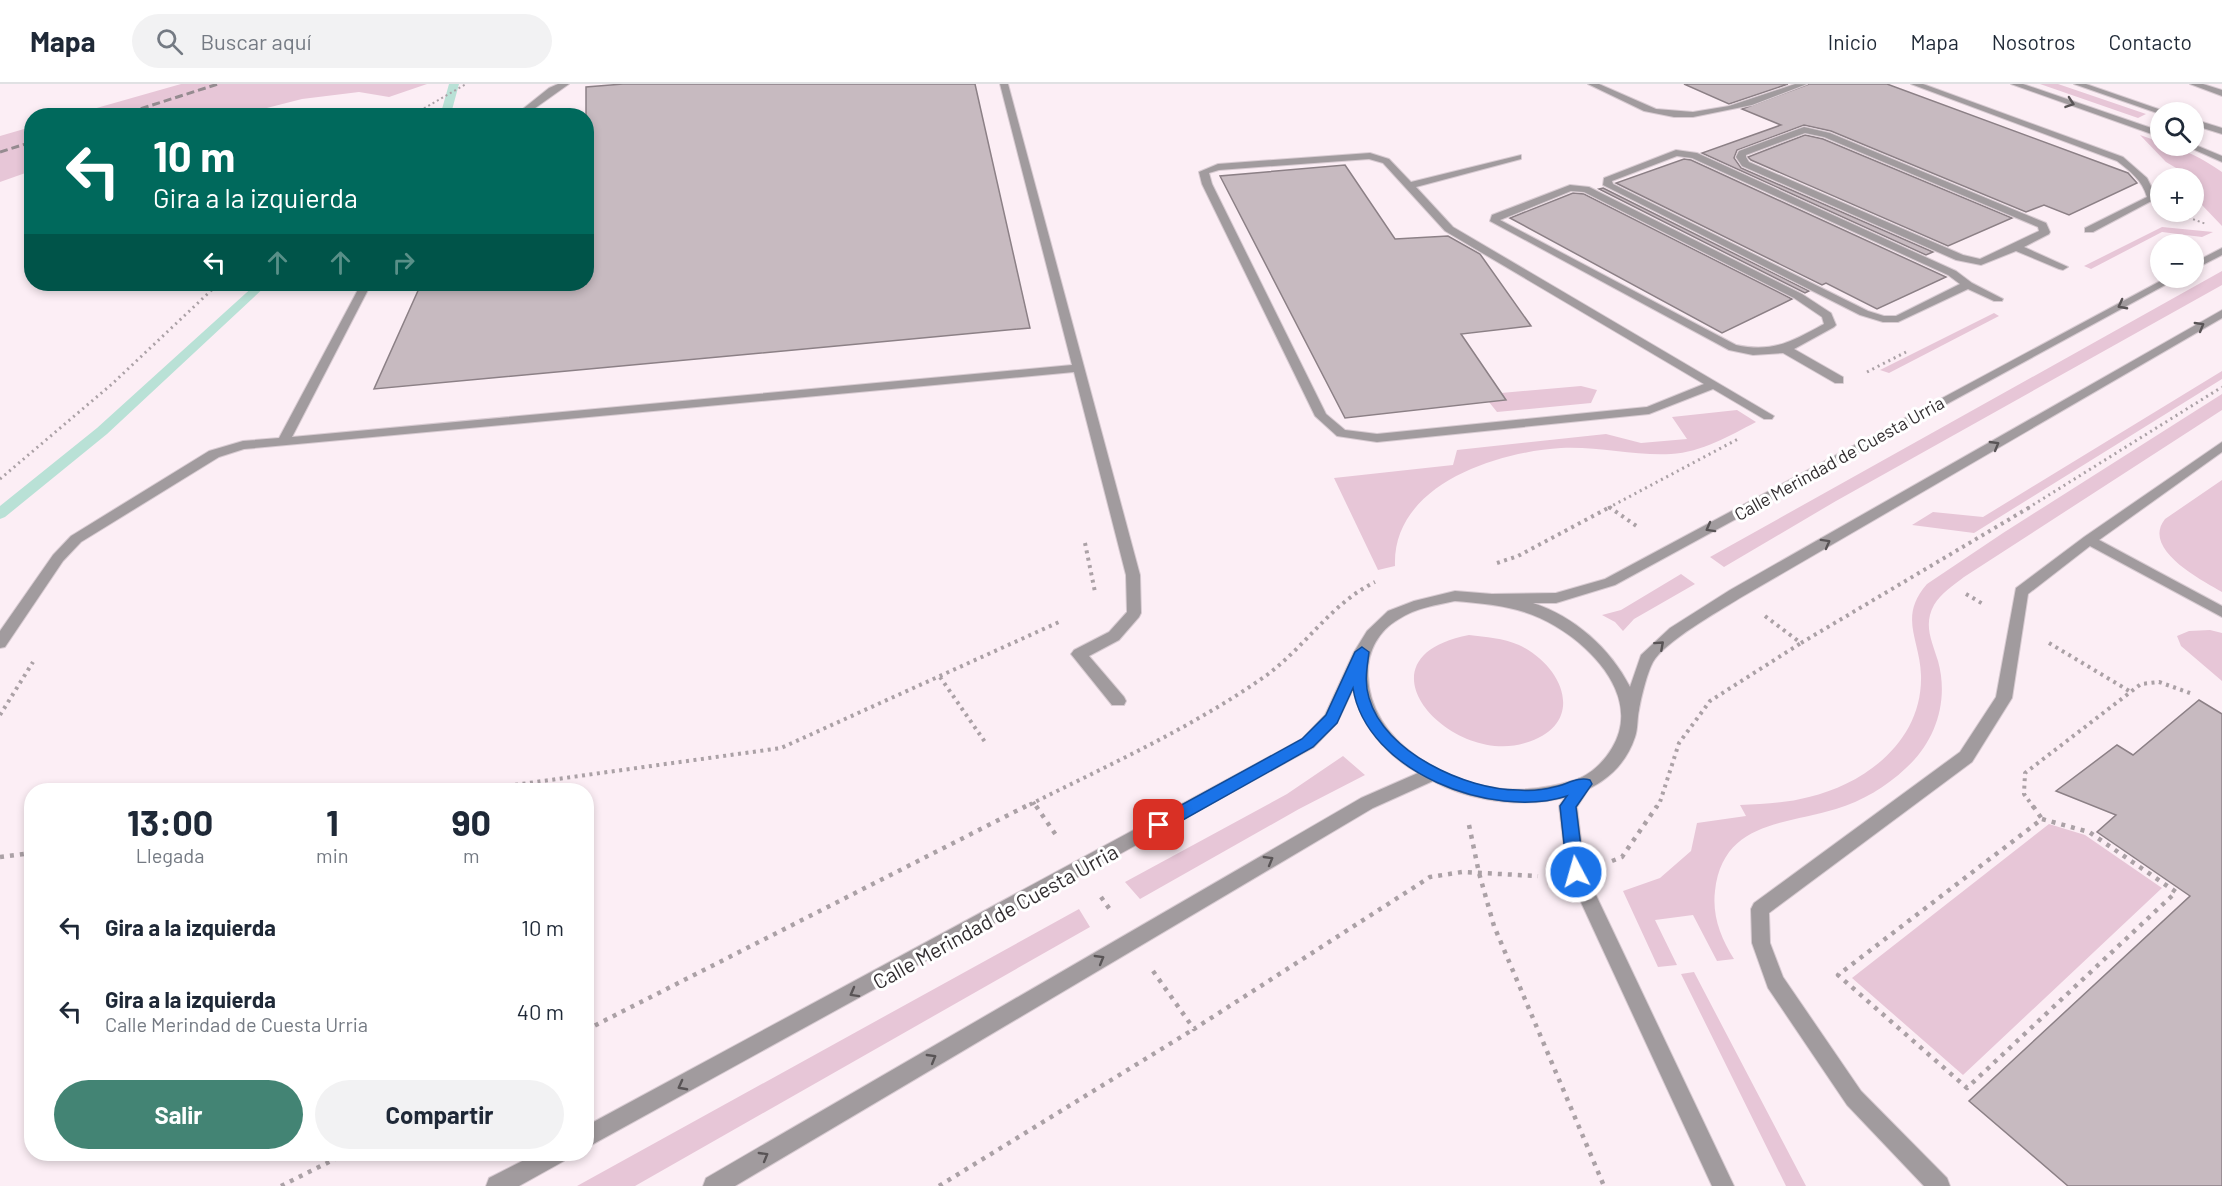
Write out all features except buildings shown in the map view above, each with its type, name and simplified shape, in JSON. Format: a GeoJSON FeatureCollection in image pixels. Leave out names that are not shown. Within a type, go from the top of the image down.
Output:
{"type":"FeatureCollection","features":[{"type":"Feature","properties":{"kind":"street"},"geometry":{"type":"LineString","coordinates":[[528,108],[552,90],[565,84]]}},
{"type":"Feature","properties":{"kind":"street"},"geometry":{"type":"LineString","coordinates":[[1004,84],[1132,575],[1134,613],[1114,636],[1079,654],[1118,701]]}},
{"type":"Feature","properties":{"kind":"street"},"geometry":{"type":"LineString","coordinates":[[1592,84],[1654,111],[1683,115],[1714,113],[1735,108],[1803,84]]}},
{"type":"Feature","properties":{"kind":"street"},"geometry":{"type":"LineString","coordinates":[[1915,84],[2120,159],[2138,172],[2149,185],[2152,198],[2089,230]]}},
{"type":"Feature","properties":{"kind":"street"},"geometry":{"type":"LineString","coordinates":[[2015,84],[2150,131]]}},
{"type":"Feature","properties":{"kind":"street"},"geometry":{"type":"LineString","coordinates":[[2078,84],[2150,108]]}},
{"type":"Feature","properties":{"kind":"street"},"geometry":{"type":"LineString","coordinates":[[2194,84],[2222,93]]}},
{"type":"Feature","properties":{"kind":"street"},"geometry":{"type":"LineString","coordinates":[[2027,125],[2039,119]]}},
{"type":"Feature","properties":{"kind":"street"},"geometry":{"type":"LineString","coordinates":[[2204,125],[2222,131]]}},
{"type":"Feature","properties":{"kind":"street"},"geometry":{"type":"LineString","coordinates":[[2016,247],[2045,231],[2042,225],[1827,135],[1804,130],[1742,153],[1741,157],[1745,164],[1960,258],[1981,262],[2016,247],[2063,267]]}},
{"type":"Feature","properties":{"kind":"street"},"geometry":{"type":"LineString","coordinates":[[2204,151],[2222,159]]}},
{"type":"Feature","properties":{"kind":"street"},"geometry":{"type":"LineString","coordinates":[[1968,285],[1898,319],[1883,319],[1864,313],[1608,185],[1606,180],[1676,153],[1694,155],[1952,273],[1968,285],[1998,299]]}},
{"type":"Feature","properties":{"kind":"street"},"geometry":{"type":"LineString","coordinates":[[1714,384],[1648,410],[1377,438],[1341,433],[1321,416],[1207,184],[1204,172],[1218,167],[1370,156],[1386,161],[1449,229],[1714,384],[1768,416]]}},
{"type":"Feature","properties":{"kind":"street"},"geometry":{"type":"LineString","coordinates":[[1409,186],[1518,157]]}},
{"type":"Feature","properties":{"kind":"street"},"geometry":{"type":"LineString","coordinates":[[1785,349],[1830,325],[1827,315],[1798,296],[1586,189],[1570,188],[1496,217],[1495,221],[1733,348],[1753,352],[1785,349],[1839,380]]}},
{"type":"Feature","properties":{"kind":"street"},"geometry":{"type":"LineString","coordinates":[[2204,261],[2222,251]]}},
{"type":"Feature","properties":{"kind":"street","name":"Calle Merindad de Cuesta Urria"},"geometry":{"type":"LineString","coordinates":[[594,1134],[1308,743],[1331,719],[1362,652],[1373,634],[1388,618],[1421,603],[1455,596],[1493,599],[1557,598],[1610,582],[2154,288]]}},
{"type":"Feature","properties":{"kind":"street"},"geometry":{"type":"LineString","coordinates":[[284,440],[362,291]]}},
{"type":"Feature","properties":{"kind":"street"},"geometry":{"type":"LineString","coordinates":[[1362,652],[1359,680],[1362,698],[1369,716],[1396,749],[1433,774],[1462,787],[1518,797],[1554,794],[1584,784],[1605,770],[1620,752],[1629,735],[1630,716],[1646,659],[1676,632],[1735,594],[2222,313]]}},
{"type":"Feature","properties":{"kind":"street"},"geometry":{"type":"LineString","coordinates":[[0,643],[57,558],[89,530],[214,454],[243,445],[1078,368]]}},
{"type":"Feature","properties":{"kind":"street"},"geometry":{"type":"LineString","coordinates":[[1939,1186],[1854,1098],[1775,982],[1761,943],[1761,909],[1966,757],[2004,698],[2022,592],[2089,540],[2222,446]]}},
{"type":"Feature","properties":{"kind":"street"},"geometry":{"type":"LineString","coordinates":[[2089,540],[2222,612]]}},
{"type":"Feature","properties":{"kind":"street"},"geometry":{"type":"LineString","coordinates":[[1493,599],[1544,613],[1581,635],[1614,669],[1625,692],[1630,716]]}},
{"type":"Feature","properties":{"kind":"street"},"geometry":{"type":"LineString","coordinates":[[714,1186],[1367,803],[1433,774]]}},
{"type":"Feature","properties":{"kind":"street"},"geometry":{"type":"LineString","coordinates":[[1584,784],[1568,806],[1576,872],[1723,1186]]}},
{"type":"Feature","properties":{"kind":"street"},"geometry":{"type":"LineString","coordinates":[[497,1186],[544,1161]]}},
{"type":"Feature","properties":{"kind":"path"},"geometry":{"type":"LineString","coordinates":[[425,108],[466,84]]}},
{"type":"Feature","properties":{"kind":"path"},"geometry":{"type":"LineString","coordinates":[[2200,222],[2211,226]]}},
{"type":"Feature","properties":{"kind":"path"},"geometry":{"type":"LineString","coordinates":[[0,479],[60,431],[210,291]]}},
{"type":"Feature","properties":{"kind":"path"},"geometry":{"type":"LineString","coordinates":[[1866,372],[1908,351]]}},
{"type":"Feature","properties":{"kind":"path"},"geometry":{"type":"LineString","coordinates":[[939,1186],[1194,1029],[1430,877],[1462,872],[1514,876],[1561,875],[1598,867],[1622,857],[1659,802],[1679,743],[1710,701],[1801,643],[1982,537],[2222,387]]}},
{"type":"Feature","properties":{"kind":"path"},"geometry":{"type":"LineString","coordinates":[[1490,563],[1518,556],[1743,436]]}},
{"type":"Feature","properties":{"kind":"path"},"geometry":{"type":"LineString","coordinates":[[1609,507],[1671,549]]}},
{"type":"Feature","properties":{"kind":"path"},"geometry":{"type":"LineString","coordinates":[[1083,536],[1095,593]]}},
{"type":"Feature","properties":{"kind":"path"},"geometry":{"type":"LineString","coordinates":[[594,1026],[1152,742],[1232,698],[1279,667],[1310,639],[1334,610],[1364,587],[1385,579]]}},
{"type":"Feature","properties":{"kind":"path"},"geometry":{"type":"LineString","coordinates":[[1735,594],[1801,643]]}},
{"type":"Feature","properties":{"kind":"path"},"geometry":{"type":"LineString","coordinates":[[528,783],[781,748],[1066,619]]}},
{"type":"Feature","properties":{"kind":"path"},"geometry":{"type":"LineString","coordinates":[[0,715],[36,656]]}},
{"type":"Feature","properties":{"kind":"path"},"geometry":{"type":"LineString","coordinates":[[940,677],[985,742]]}},
{"type":"Feature","properties":{"kind":"path"},"geometry":{"type":"LineString","coordinates":[[2042,819],[1838,975],[1967,1088],[2176,892],[2089,832],[2042,819],[2024,794],[2025,772],[2141,684],[2159,682],[2190,693]]}},
{"type":"Feature","properties":{"kind":"path"},"geometry":{"type":"LineString","coordinates":[[1462,787],[1479,873],[1494,926],[1604,1186]]}},
{"type":"Feature","properties":{"kind":"path"},"geometry":{"type":"LineString","coordinates":[[1033,802],[1194,1029]]}},
{"type":"Feature","properties":{"kind":"path"},"geometry":{"type":"LineString","coordinates":[[0,857],[24,854]]}},
{"type":"Feature","properties":{"kind":"path"},"geometry":{"type":"LineString","coordinates":[[281,1186],[331,1161]]}},
{"type":"Feature","properties":{"kind":"shaded area"},"geometry":{"type":"Polygon","coordinates":[[[181,84],[427,84],[389,97],[359,92],[302,99],[267,108],[97,108],[181,84]]]}},
{"type":"Feature","properties":{"kind":"shaded area"},"geometry":{"type":"Polygon","coordinates":[[[2040,84],[2058,84],[2146,114],[2138,118],[2040,84]]]}},
{"type":"Feature","properties":{"kind":"shaded area"},"geometry":{"type":"Polygon","coordinates":[[[24,129],[24,173],[0,182],[0,136],[24,129]]]}},
{"type":"Feature","properties":{"kind":"shaded area"},"geometry":{"type":"Polygon","coordinates":[[[2140,135],[2150,138],[2150,145],[2140,135]]]}},
{"type":"Feature","properties":{"kind":"shaded area"},"geometry":{"type":"Polygon","coordinates":[[[2160,156],[2194,156],[2222,172],[2222,226],[2204,207],[2204,168],[2176,168],[2160,156]]]}},
{"type":"Feature","properties":{"kind":"shaded area"},"geometry":{"type":"Polygon","coordinates":[[[2162,227],[2213,232],[2204,236],[2204,234],[2162,232],[2150,234],[2150,238],[2091,269],[2084,266],[2162,227]]]}},
{"type":"Feature","properties":{"kind":"shaded area"},"geometry":{"type":"Polygon","coordinates":[[[2222,271],[2222,285],[1836,501],[1724,567],[1710,557],[2192,288],[2204,288],[2204,281],[2222,271]]]}},
{"type":"Feature","properties":{"kind":"shaded area"},"geometry":{"type":"Polygon","coordinates":[[[1994,313],[1999,316],[1889,373],[1880,370],[1994,313]]]}},
{"type":"Feature","properties":{"kind":"shaded area"},"geometry":{"type":"Polygon","coordinates":[[[2222,371],[2222,379],[1974,533],[1912,525],[1933,512],[1983,517],[2222,371]]]}},
{"type":"Feature","properties":{"kind":"shaded area"},"geometry":{"type":"Polygon","coordinates":[[[1581,386],[1597,390],[1591,403],[1497,412],[1489,402],[1505,400],[1501,393],[1581,386]]]}},
{"type":"Feature","properties":{"kind":"shaded area"},"geometry":{"type":"Polygon","coordinates":[[[2222,394],[2222,410],[1964,577],[1940,597],[1931,612],[1929,626],[1941,676],[1941,705],[1932,733],[1916,757],[1890,781],[1855,802],[1777,824],[1743,839],[1730,851],[1720,868],[1714,900],[1718,926],[1734,959],[1717,961],[1693,915],[1655,920],[1677,965],[1658,967],[1623,891],[1660,878],[1691,851],[1697,823],[1746,816],[1740,805],[1792,801],[1831,790],[1851,781],[1888,755],[1902,738],[1912,720],[1919,698],[1920,662],[1912,618],[1918,596],[1927,584],[2222,394]]]}},
{"type":"Feature","properties":{"kind":"shaded area"},"geometry":{"type":"Polygon","coordinates":[[[1737,410],[1756,422],[1715,443],[1682,453],[1657,454],[1561,448],[1507,457],[1452,478],[1429,494],[1411,514],[1399,538],[1395,566],[1378,570],[1334,478],[1453,465],[1457,450],[1606,434],[1641,443],[1687,439],[1672,417],[1737,410]]]}},
{"type":"Feature","properties":{"kind":"shaded area"},"geometry":{"type":"Polygon","coordinates":[[[2222,480],[2222,592],[2188,572],[2167,552],[2161,541],[2160,530],[2165,519],[2222,480]]]}},
{"type":"Feature","properties":{"kind":"shaded area"},"geometry":{"type":"Polygon","coordinates":[[[1681,574],[1695,584],[1634,619],[1623,631],[1615,622],[1602,615],[1621,610],[1681,574]]]}},
{"type":"Feature","properties":{"kind":"shaded area"},"geometry":{"type":"Polygon","coordinates":[[[2210,630],[2222,633],[2222,681],[2181,646],[2177,636],[2189,631],[2210,630]]]}},
{"type":"Feature","properties":{"kind":"shaded area"},"geometry":{"type":"Polygon","coordinates":[[[1469,635],[1501,639],[1519,645],[1548,667],[1557,681],[1562,696],[1562,710],[1557,723],[1544,735],[1525,743],[1496,746],[1468,739],[1443,725],[1424,706],[1415,685],[1417,665],[1434,647],[1469,635]]]}},
{"type":"Feature","properties":{"kind":"shaded area"},"geometry":{"type":"Polygon","coordinates":[[[1343,756],[1365,775],[1299,809],[1140,899],[1125,882],[1287,794],[1343,756]]]}},
{"type":"Feature","properties":{"kind":"shaded area"},"geometry":{"type":"Polygon","coordinates":[[[2049,824],[2085,835],[2162,888],[1963,1075],[1852,978],[2049,824]]]}},
{"type":"Feature","properties":{"kind":"shaded area"},"geometry":{"type":"Polygon","coordinates":[[[1079,909],[1090,927],[635,1186],[577,1186],[1079,909]]]}},
{"type":"Feature","properties":{"kind":"shaded area"},"geometry":{"type":"Polygon","coordinates":[[[1694,972],[1806,1186],[1786,1186],[1681,974],[1694,972]]]}},
{"type":"Feature","properties":{"kind":"waterway"},"geometry":{"type":"LineString","coordinates":[[448,108],[454,84]]}},
{"type":"Feature","properties":{"kind":"waterway"},"geometry":{"type":"LineString","coordinates":[[0,514],[102,431],[254,291]]}},
{"type":"Feature","properties":{"kind":"railway"},"geometry":{"type":"LineString","coordinates":[[143,108],[218,84]]}},
{"type":"Feature","properties":{"kind":"railway"},"geometry":{"type":"LineString","coordinates":[[0,152],[24,144]]}},
{"type":"Feature","properties":{"kind":"route"},"geometry":{"type":"LineString","coordinates":[[1159,825],[1308,743],[1331,719],[1362,652],[1359,680],[1362,698],[1369,716],[1396,749],[1433,774],[1462,787],[1518,797],[1554,794],[1584,784],[1568,806],[1576,872]]}}]}
